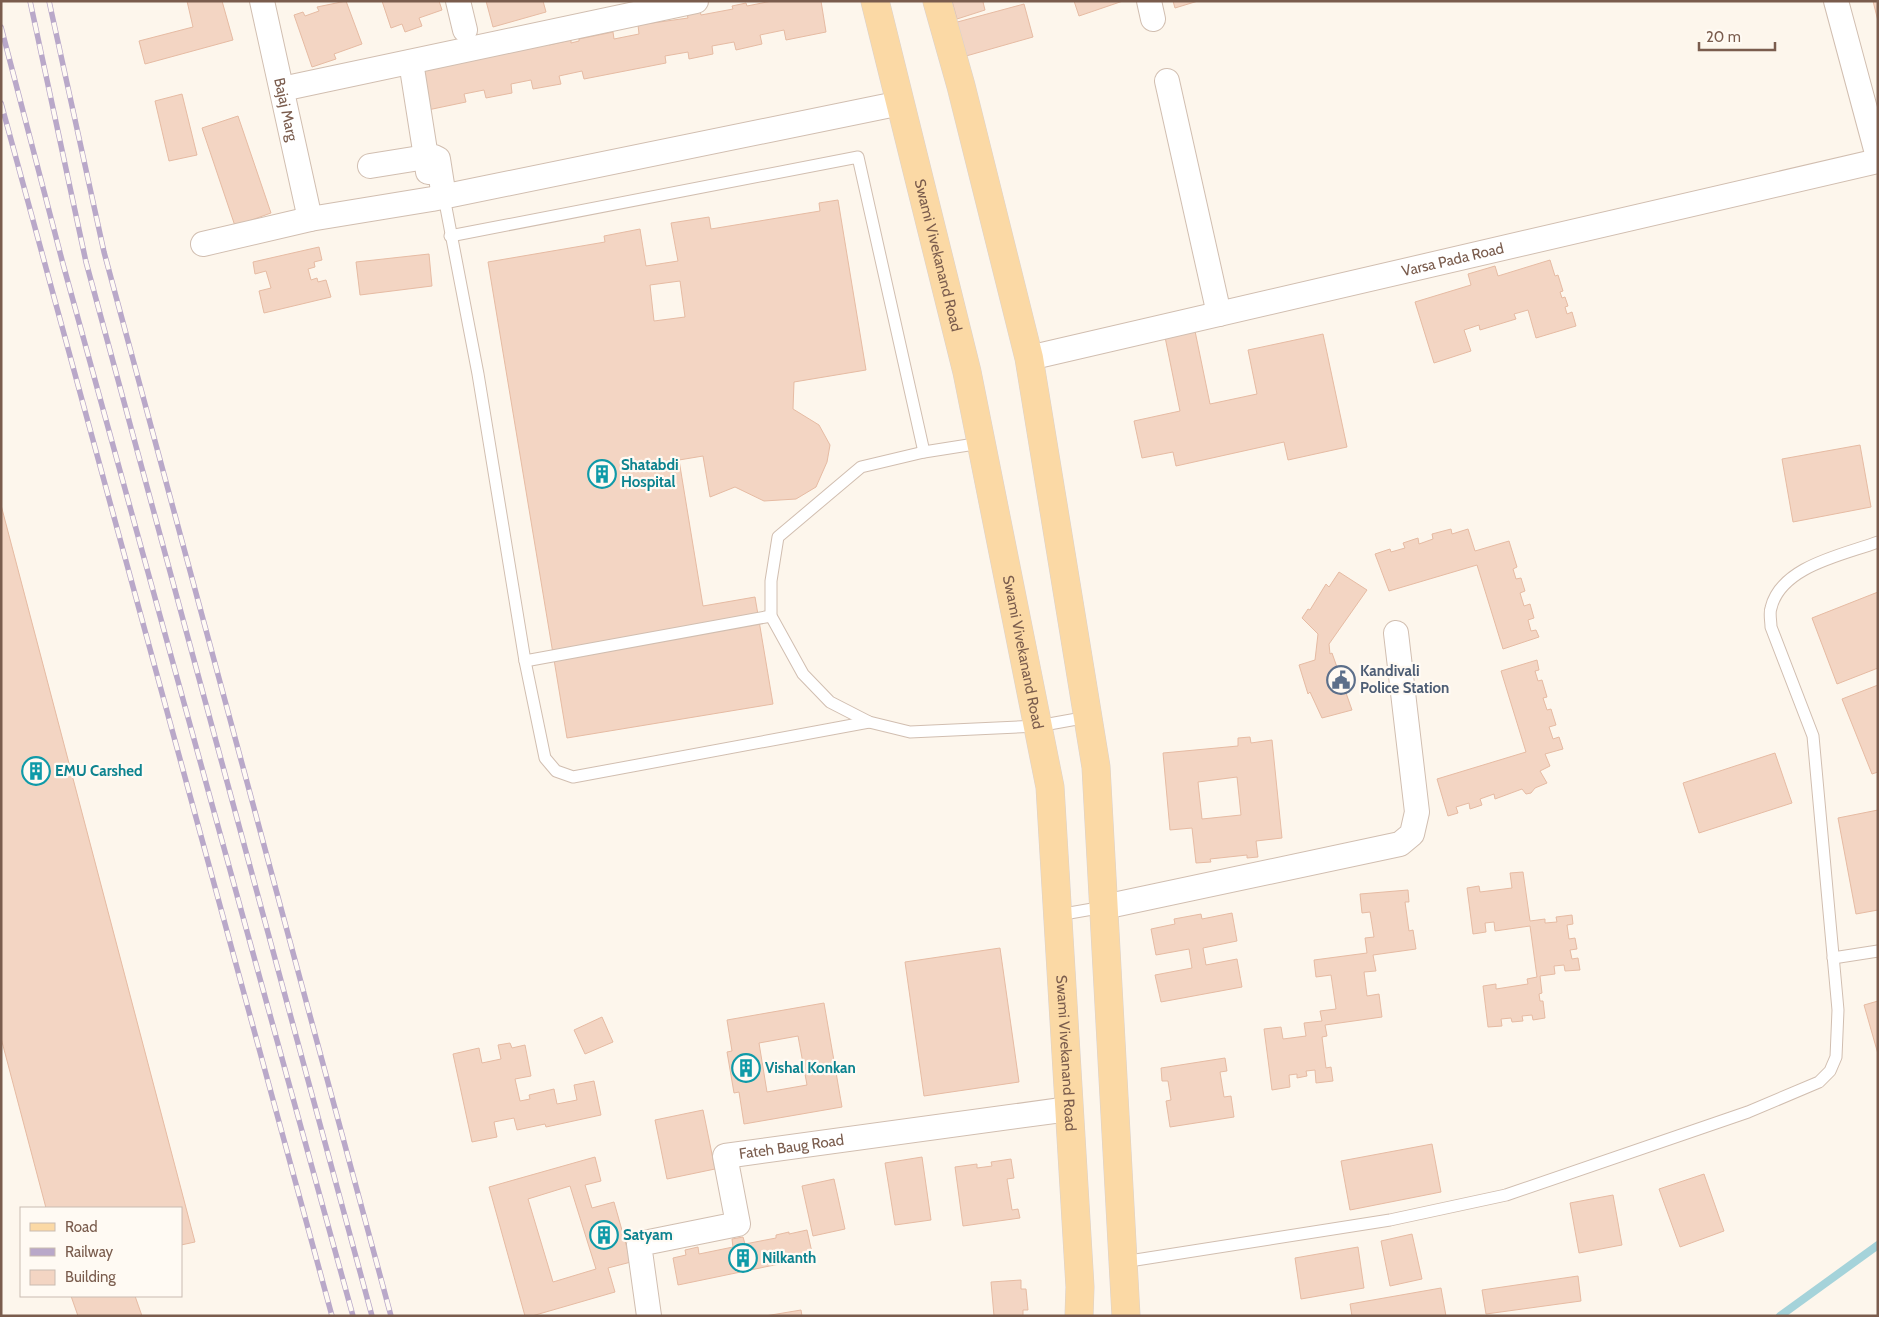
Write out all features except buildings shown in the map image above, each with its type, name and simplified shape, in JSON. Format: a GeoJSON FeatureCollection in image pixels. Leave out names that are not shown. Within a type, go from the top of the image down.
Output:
{"type":"FeatureCollection","features":[{"type":"Feature","properties":{"kind":"main road","name":"Swami Vivekanand Road"},"geometry":{"type":"LineString","coordinates":[[875,1],[967,372],[1050,787],[1080,1287],[1079,1316]]}},
{"type":"Feature","properties":{"kind":"main road"},"geometry":{"type":"LineString","coordinates":[[937,1],[961,86],[1029,358],[1096,767],[1126,1316]]}},
{"type":"Feature","properties":{"kind":"street","name":"Bajaj Marg"},"geometry":{"type":"LineString","coordinates":[[262,1],[310,219]]}},
{"type":"Feature","properties":{"kind":"street"},"geometry":{"type":"LineString","coordinates":[[458,1],[466,30]]}},
{"type":"Feature","properties":{"kind":"street"},"geometry":{"type":"LineString","coordinates":[[282,89],[696,1]]}},
{"type":"Feature","properties":{"kind":"street"},"geometry":{"type":"LineString","coordinates":[[1836,1],[1878,157]]}},
{"type":"Feature","properties":{"kind":"street"},"geometry":{"type":"LineString","coordinates":[[411,62],[426,157],[438,198]]}},
{"type":"Feature","properties":{"kind":"street"},"geometry":{"type":"LineString","coordinates":[[1167,81],[1219,314]]}},
{"type":"Feature","properties":{"kind":"street"},"geometry":{"type":"LineString","coordinates":[[203,244],[310,219],[438,198],[901,103]]}},
{"type":"Feature","properties":{"kind":"street"},"geometry":{"type":"LineString","coordinates":[[370,166],[426,157]]}},
{"type":"Feature","properties":{"kind":"street","name":"Varsa Pada Road"},"geometry":{"type":"LineString","coordinates":[[1029,358],[1878,161]]}},
{"type":"Feature","properties":{"kind":"street"},"geometry":{"type":"LineString","coordinates":[[1104,907],[1400,844],[1412,834],[1417,812],[1396,633]]}},
{"type":"Feature","properties":{"kind":"street","name":"Fateh Baug Road"},"geometry":{"type":"LineString","coordinates":[[649,1316],[639,1244],[738,1224],[725,1156],[1069,1109]]}},
{"type":"Feature","properties":{"kind":"lane"},"geometry":{"type":"LineString","coordinates":[[450,236],[858,157],[924,452]]}},
{"type":"Feature","properties":{"kind":"lane"},"geometry":{"type":"LineString","coordinates":[[438,198],[450,236],[478,374],[525,661],[545,758],[556,771],[572,777],[869,722]]}},
{"type":"Feature","properties":{"kind":"lane"},"geometry":{"type":"LineString","coordinates":[[981,443],[924,452],[861,467],[778,537],[771,582],[771,616],[803,674],[830,702],[869,722],[910,732],[1038,726],[1088,716]]}},
{"type":"Feature","properties":{"kind":"lane"},"geometry":{"type":"LineString","coordinates":[[1123,1262],[1390,1220],[1506,1196],[1748,1112],[1819,1082],[1830,1071],[1836,1057],[1838,1010],[1813,736],[1772,627],[1770,608],[1785,582],[1802,570],[1878,542]]}},
{"type":"Feature","properties":{"kind":"lane"},"geometry":{"type":"LineString","coordinates":[[525,661],[771,616]]}},
{"type":"Feature","properties":{"kind":"lane"},"geometry":{"type":"LineString","coordinates":[[1058,915],[1104,907]]}},
{"type":"Feature","properties":{"kind":"lane"},"geometry":{"type":"LineString","coordinates":[[1833,958],[1878,951]]}},
{"type":"Feature","properties":{"kind":"waterway"},"geometry":{"type":"LineString","coordinates":[[1780,1316],[1878,1245]]}},
{"type":"Feature","properties":{"kind":"railway"},"geometry":{"type":"LineString","coordinates":[[30,1],[86,262],[372,1316]]}},
{"type":"Feature","properties":{"kind":"railway"},"geometry":{"type":"LineString","coordinates":[[49,1],[104,252],[391,1316]]}},
{"type":"Feature","properties":{"kind":"railway"},"geometry":{"type":"LineString","coordinates":[[1,27],[63,264],[353,1316]]}},
{"type":"Feature","properties":{"kind":"railway"},"geometry":{"type":"LineString","coordinates":[[1,103],[332,1316]]}},
{"type":"Feature","properties":{"kind":"place","name":"Shatabdi Hospital"},"geometry":{"type":"Point","coordinates":[602,474]}},
{"type":"Feature","properties":{"kind":"place","name":"Kandivali Police Station"},"geometry":{"type":"Point","coordinates":[1341,680]}},
{"type":"Feature","properties":{"kind":"place","name":"EMU Carshed"},"geometry":{"type":"Point","coordinates":[36,771]}},
{"type":"Feature","properties":{"kind":"place","name":"Vishal Konkan"},"geometry":{"type":"Point","coordinates":[746,1068]}},
{"type":"Feature","properties":{"kind":"place","name":"Satyam"},"geometry":{"type":"Point","coordinates":[604,1235]}},
{"type":"Feature","properties":{"kind":"place","name":"Nilkanth"},"geometry":{"type":"Point","coordinates":[743,1258]}}]}
